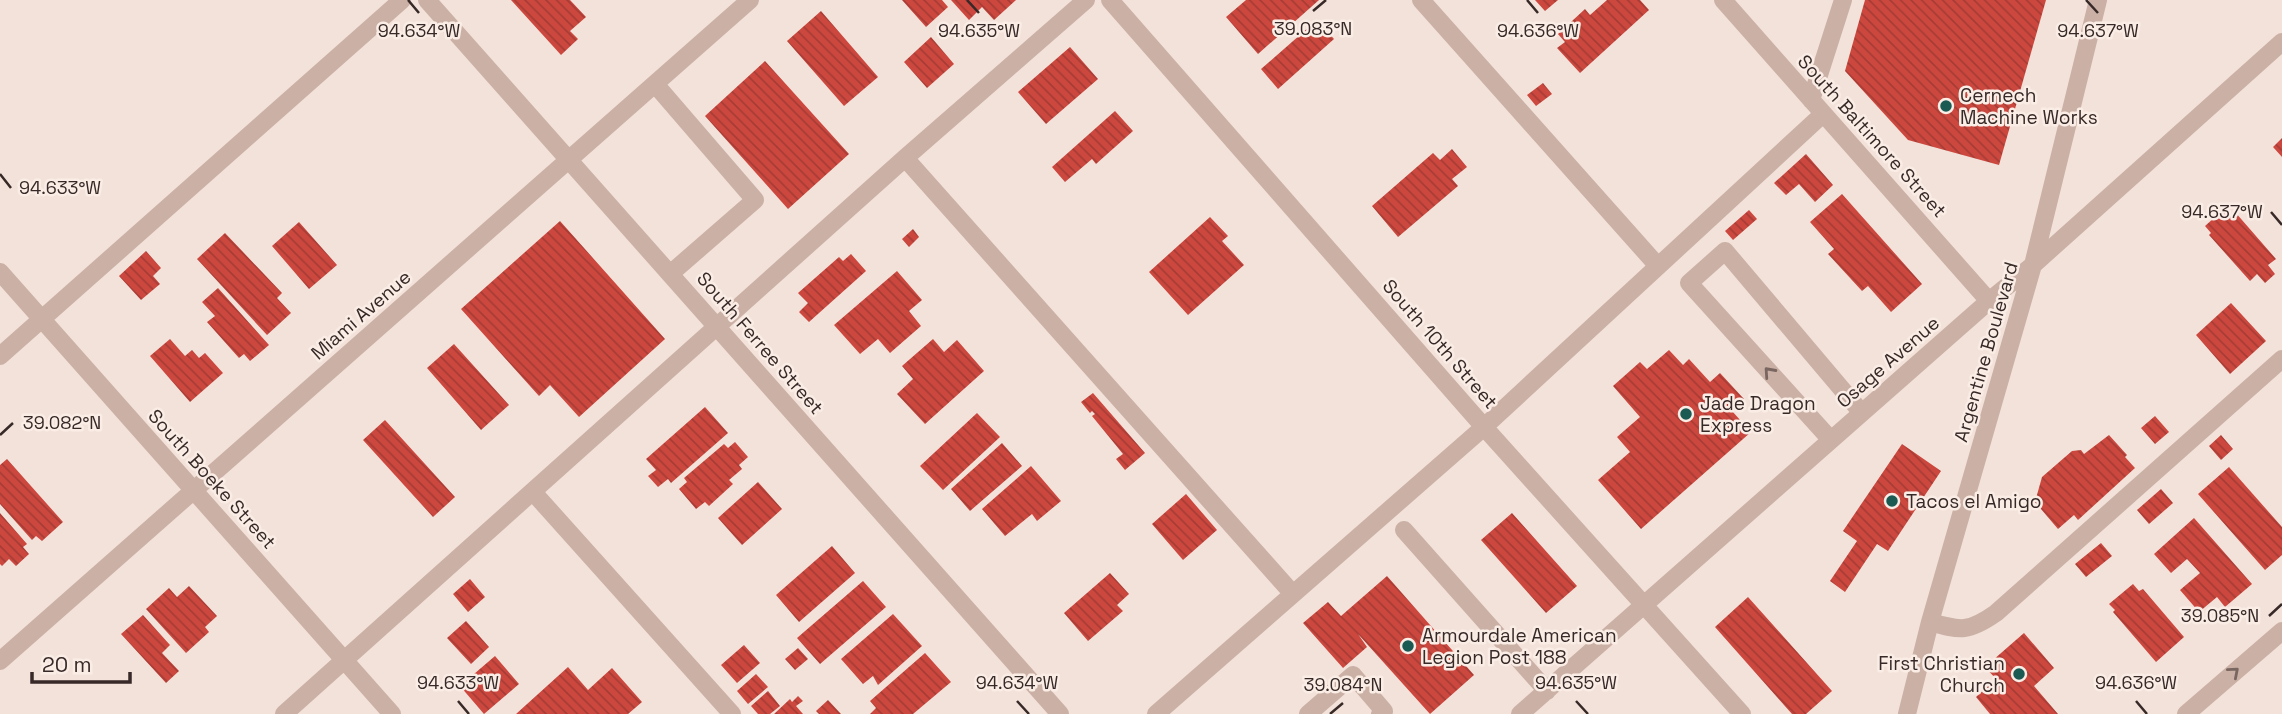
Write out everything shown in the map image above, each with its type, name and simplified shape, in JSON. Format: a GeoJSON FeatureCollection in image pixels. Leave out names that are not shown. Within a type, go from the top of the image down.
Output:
{"type":"FeatureCollection","features":[{"type":"Feature","properties":{"kind":"street"},"geometry":{"type":"LineString","coordinates":[[0,356],[402,0]]}},
{"type":"Feature","properties":{"kind":"street","name":"South Ferree Street"},"geometry":{"type":"LineString","coordinates":[[427,0],[1060,714]]}},
{"type":"Feature","properties":{"kind":"street","name":"Miami Avenue"},"geometry":{"type":"LineString","coordinates":[[0,661],[750,0]]}},
{"type":"Feature","properties":{"kind":"street"},"geometry":{"type":"LineString","coordinates":[[284,714],[716,326],[1086,0]]}},
{"type":"Feature","properties":{"kind":"street","name":"South 10th Street"},"geometry":{"type":"LineString","coordinates":[[1110,0],[1484,427],[1742,714]]}},
{"type":"Feature","properties":{"kind":"street"},"geometry":{"type":"LineString","coordinates":[[1421,0],[1657,265]]}},
{"type":"Feature","properties":{"kind":"street","name":"South Baltimore Street"},"geometry":{"type":"LineString","coordinates":[[1723,0],[1989,301]]}},
{"type":"Feature","properties":{"kind":"street"},"geometry":{"type":"LineString","coordinates":[[1811,100],[1843,0]]}},
{"type":"Feature","properties":{"kind":"street","name":"Argentine Boulevard"},"geometry":{"type":"LineString","coordinates":[[1907,714],[1930,622],[2033,265],[2098,0]]}},
{"type":"Feature","properties":{"kind":"street","name":"Osage Avenue"},"geometry":{"type":"LineString","coordinates":[[1520,714],[2033,265],[2282,42]]}},
{"type":"Feature","properties":{"kind":"street"},"geometry":{"type":"LineString","coordinates":[[655,83],[755,200],[670,274]]}},
{"type":"Feature","properties":{"kind":"street"},"geometry":{"type":"LineString","coordinates":[[1156,714],[1484,427],[1823,114]]}},
{"type":"Feature","properties":{"kind":"street"},"geometry":{"type":"LineString","coordinates":[[905,158],[1293,594]]}},
{"type":"Feature","properties":{"kind":"street"},"geometry":{"type":"LineString","coordinates":[[1831,440],[1689,283],[1725,251],[1862,413]]}},
{"type":"Feature","properties":{"kind":"street","name":"South Boeke Street"},"geometry":{"type":"LineString","coordinates":[[0,272],[392,714]]}},
{"type":"Feature","properties":{"kind":"street"},"geometry":{"type":"LineString","coordinates":[[1930,622],[1948,627],[1975,628],[1996,613],[2282,359]]}},
{"type":"Feature","properties":{"kind":"street"},"geometry":{"type":"LineString","coordinates":[[533,492],[732,714]]}},
{"type":"Feature","properties":{"kind":"street"},"geometry":{"type":"LineString","coordinates":[[1404,530],[1547,691]]}},
{"type":"Feature","properties":{"kind":"street"},"geometry":{"type":"LineString","coordinates":[[2186,714],[2282,631]]}},
{"type":"Feature","properties":{"kind":"street"},"geometry":{"type":"LineString","coordinates":[[1308,714],[1353,675],[1384,711],[1380,714]]}},
{"type":"Feature","properties":{"kind":"building"},"geometry":{"type":"Polygon","coordinates":[[[511,0],[570,0],[586,17],[570,31],[578,39],[561,55],[511,0]]]}},
{"type":"Feature","properties":{"kind":"building"},"geometry":{"type":"Polygon","coordinates":[[[902,0],[942,0],[948,7],[926,27],[902,0]]]}},
{"type":"Feature","properties":{"kind":"building"},"geometry":{"type":"Polygon","coordinates":[[[951,0],[1016,0],[994,20],[982,7],[969,20],[951,0]]]}},
{"type":"Feature","properties":{"kind":"building"},"geometry":{"type":"Polygon","coordinates":[[[1246,0],[1319,0],[1258,54],[1226,17],[1246,0]]]}},
{"type":"Feature","properties":{"kind":"building"},"geometry":{"type":"Polygon","coordinates":[[[1535,0],[1558,0],[1545,11],[1535,0]]]}},
{"type":"Feature","properties":{"kind":"building"},"geometry":{"type":"Polygon","coordinates":[[[1607,0],[1640,0],[1649,10],[1580,73],[1557,48],[1565,42],[1558,34],[1585,9],[1590,15],[1607,0]]]}},
{"type":"Feature","properties":{"kind":"building","name":"Cernech Machine Works"},"geometry":{"type":"Polygon","coordinates":[[[1865,0],[2046,0],[1999,165],[1908,140],[1845,71],[1865,0]]]}},
{"type":"Feature","properties":{"kind":"building"},"geometry":{"type":"Polygon","coordinates":[[[821,11],[878,77],[844,106],[787,41],[821,11]]]}},
{"type":"Feature","properties":{"kind":"building"},"geometry":{"type":"Polygon","coordinates":[[[1317,20],[1334,39],[1278,89],[1261,69],[1317,20]]]}},
{"type":"Feature","properties":{"kind":"building"},"geometry":{"type":"Polygon","coordinates":[[[931,37],[954,64],[927,88],[904,62],[931,37]]]}},
{"type":"Feature","properties":{"kind":"building"},"geometry":{"type":"Polygon","coordinates":[[[1070,47],[1098,79],[1046,124],[1018,92],[1070,47]]]}},
{"type":"Feature","properties":{"kind":"building"},"geometry":{"type":"Polygon","coordinates":[[[765,61],[849,154],[788,209],[705,116],[765,61]]]}},
{"type":"Feature","properties":{"kind":"building"},"geometry":{"type":"Polygon","coordinates":[[[1543,83],[1552,94],[1536,106],[1527,95],[1543,83]]]}},
{"type":"Feature","properties":{"kind":"building"},"geometry":{"type":"Polygon","coordinates":[[[1115,111],[1133,131],[1096,164],[1092,159],[1065,182],[1052,167],[1115,111]]]}},
{"type":"Feature","properties":{"kind":"building"},"geometry":{"type":"Polygon","coordinates":[[[2282,138],[2282,157],[2273,147],[2282,138]]]}},
{"type":"Feature","properties":{"kind":"building"},"geometry":{"type":"Polygon","coordinates":[[[1452,149],[1467,167],[1452,179],[1458,186],[1398,237],[1372,206],[1433,153],[1440,160],[1452,149]]]}},
{"type":"Feature","properties":{"kind":"building"},"geometry":{"type":"Polygon","coordinates":[[[1806,154],[1833,185],[1815,202],[1799,184],[1786,195],[1774,183],[1806,154]]]}},
{"type":"Feature","properties":{"kind":"building"},"geometry":{"type":"Polygon","coordinates":[[[1842,194],[1922,284],[1891,312],[1868,286],[1862,291],[1828,254],[1834,249],[1810,222],[1842,194]]]}},
{"type":"Feature","properties":{"kind":"building"},"geometry":{"type":"Polygon","coordinates":[[[2225,208],[2232,215],[2235,212],[2276,259],[2268,265],[2275,274],[2265,283],[2257,274],[2250,281],[2209,235],[2211,233],[2205,226],[2225,208]]]}},
{"type":"Feature","properties":{"kind":"building"},"geometry":{"type":"Polygon","coordinates":[[[1749,210],[1757,219],[1733,240],[1725,231],[1749,210]]]}},
{"type":"Feature","properties":{"kind":"building"},"geometry":{"type":"Polygon","coordinates":[[[1210,217],[1228,236],[1222,241],[1244,265],[1188,315],[1149,272],[1210,217]]]}},
{"type":"Feature","properties":{"kind":"building"},"geometry":{"type":"Polygon","coordinates":[[[560,221],[665,339],[579,417],[550,385],[539,396],[461,309],[560,221]]]}},
{"type":"Feature","properties":{"kind":"building"},"geometry":{"type":"Polygon","coordinates":[[[299,222],[337,265],[309,289],[272,246],[299,222]]]}},
{"type":"Feature","properties":{"kind":"building"},"geometry":{"type":"Polygon","coordinates":[[[913,229],[919,237],[909,247],[902,239],[913,229]]]}},
{"type":"Feature","properties":{"kind":"building"},"geometry":{"type":"Polygon","coordinates":[[[225,233],[282,293],[277,298],[291,313],[267,335],[197,259],[225,233]]]}},
{"type":"Feature","properties":{"kind":"building"},"geometry":{"type":"Polygon","coordinates":[[[146,251],[161,268],[153,276],[160,284],[141,300],[119,276],[146,251]]]}},
{"type":"Feature","properties":{"kind":"building"},"geometry":{"type":"Polygon","coordinates":[[[851,254],[866,271],[809,322],[799,312],[808,303],[798,293],[839,257],[843,261],[851,254]]]}},
{"type":"Feature","properties":{"kind":"building"},"geometry":{"type":"Polygon","coordinates":[[[897,271],[922,300],[909,311],[921,326],[890,353],[878,339],[860,354],[834,325],[897,271]]]}},
{"type":"Feature","properties":{"kind":"building"},"geometry":{"type":"Polygon","coordinates":[[[218,288],[269,345],[250,361],[244,354],[239,358],[207,322],[215,316],[202,302],[218,288]]]}},
{"type":"Feature","properties":{"kind":"building"},"geometry":{"type":"Polygon","coordinates":[[[2231,303],[2266,341],[2230,374],[2196,335],[2231,303]]]}},
{"type":"Feature","properties":{"kind":"building"},"geometry":{"type":"Polygon","coordinates":[[[170,339],[185,356],[192,350],[199,358],[205,353],[223,373],[190,402],[150,356],[170,339]]]}},
{"type":"Feature","properties":{"kind":"building"},"geometry":{"type":"Polygon","coordinates":[[[933,339],[944,352],[957,340],[984,371],[925,424],[897,394],[913,379],[902,366],[933,339]]]}},
{"type":"Feature","properties":{"kind":"building"},"geometry":{"type":"Polygon","coordinates":[[[454,344],[509,405],[481,430],[427,368],[454,344]]]}},
{"type":"Feature","properties":{"kind":"building","name":"Jade Dragon Express"},"geometry":{"type":"Polygon","coordinates":[[[1669,350],[1683,365],[1689,359],[1710,382],[1720,373],[1744,399],[1732,411],[1751,432],[1641,529],[1598,480],[1630,452],[1617,437],[1640,417],[1613,386],[1640,362],[1647,369],[1669,350]]]}},
{"type":"Feature","properties":{"kind":"building"},"geometry":{"type":"Polygon","coordinates":[[[1093,393],[1145,453],[1125,470],[1116,459],[1123,454],[1092,416],[1095,414],[1092,411],[1090,413],[1081,402],[1093,393]]]}},
{"type":"Feature","properties":{"kind":"building"},"geometry":{"type":"Polygon","coordinates":[[[705,407],[728,433],[671,483],[668,479],[658,487],[648,476],[656,470],[646,459],[705,407]]]}},
{"type":"Feature","properties":{"kind":"building"},"geometry":{"type":"Polygon","coordinates":[[[977,413],[1000,437],[943,490],[920,466],[977,413]]]}},
{"type":"Feature","properties":{"kind":"building"},"geometry":{"type":"Polygon","coordinates":[[[2155,416],[2169,432],[2155,444],[2141,428],[2155,416]]]}},
{"type":"Feature","properties":{"kind":"building"},"geometry":{"type":"Polygon","coordinates":[[[385,420],[455,497],[433,517],[363,440],[385,420]]]}},
{"type":"Feature","properties":{"kind":"building"},"geometry":{"type":"Polygon","coordinates":[[[2109,435],[2135,468],[2078,520],[2074,515],[2058,529],[2035,502],[2042,477],[2072,451],[2081,450],[2084,454],[2109,435]]]}},
{"type":"Feature","properties":{"kind":"building"},"geometry":{"type":"Polygon","coordinates":[[[2221,435],[2233,449],[2221,460],[2209,446],[2221,435]]]}},
{"type":"Feature","properties":{"kind":"building"},"geometry":{"type":"Polygon","coordinates":[[[735,442],[748,457],[739,465],[742,469],[729,480],[733,484],[709,506],[705,502],[696,509],[679,489],[687,482],[684,478],[724,444],[728,448],[735,442]]]}},
{"type":"Feature","properties":{"kind":"building"},"geometry":{"type":"Polygon","coordinates":[[[1002,443],[1022,466],[970,511],[951,489],[1002,443]]]}},
{"type":"Feature","properties":{"kind":"building","name":"Tacos el Amigo"},"geometry":{"type":"Polygon","coordinates":[[[1902,444],[1941,471],[1888,551],[1877,544],[1845,592],[1830,581],[1857,541],[1843,531],[1902,444]]]}},
{"type":"Feature","properties":{"kind":"building"},"geometry":{"type":"Polygon","coordinates":[[[7,459],[63,522],[42,541],[36,536],[32,540],[0,504],[0,465],[7,459]]]}},
{"type":"Feature","properties":{"kind":"building"},"geometry":{"type":"Polygon","coordinates":[[[1031,466],[1061,501],[1037,521],[1032,514],[1005,536],[982,509],[1031,466]]]}},
{"type":"Feature","properties":{"kind":"building"},"geometry":{"type":"Polygon","coordinates":[[[2229,467],[2282,527],[2282,555],[2265,570],[2198,494],[2229,467]]]}},
{"type":"Feature","properties":{"kind":"building"},"geometry":{"type":"Polygon","coordinates":[[[758,482],[782,509],[742,545],[718,518],[758,482]]]}},
{"type":"Feature","properties":{"kind":"building"},"geometry":{"type":"Polygon","coordinates":[[[2161,489],[2173,503],[2149,524],[2137,510],[2161,489]]]}},
{"type":"Feature","properties":{"kind":"building"},"geometry":{"type":"Polygon","coordinates":[[[1186,494],[1217,530],[1183,560],[1152,524],[1186,494]]]}},
{"type":"Feature","properties":{"kind":"building"},"geometry":{"type":"Polygon","coordinates":[[[0,513],[27,544],[23,547],[29,554],[16,566],[9,559],[2,566],[0,564],[0,513]]]}},
{"type":"Feature","properties":{"kind":"building"},"geometry":{"type":"Polygon","coordinates":[[[1512,513],[1577,586],[1546,613],[1481,540],[1512,513]]]}},
{"type":"Feature","properties":{"kind":"building"},"geometry":{"type":"Polygon","coordinates":[[[2194,518],[2252,584],[2225,607],[2217,597],[2199,612],[2180,590],[2200,573],[2187,559],[2171,573],[2154,554],[2194,518]]]}},
{"type":"Feature","properties":{"kind":"building"},"geometry":{"type":"Polygon","coordinates":[[[2101,543],[2112,556],[2086,577],[2075,564],[2101,543]]]}},
{"type":"Feature","properties":{"kind":"building"},"geometry":{"type":"Polygon","coordinates":[[[832,546],[855,573],[799,622],[776,595],[832,546]]]}},
{"type":"Feature","properties":{"kind":"building"},"geometry":{"type":"Polygon","coordinates":[[[1110,573],[1129,594],[1117,605],[1123,611],[1088,641],[1064,613],[1110,573]]]}},
{"type":"Feature","properties":{"kind":"building","name":"Armourdale American Legion Post 188"},"geometry":{"type":"Polygon","coordinates":[[[1387,576],[1474,675],[1430,714],[1358,634],[1367,647],[1343,668],[1303,623],[1328,602],[1341,616],[1387,576]]]}},
{"type":"Feature","properties":{"kind":"building"},"geometry":{"type":"Polygon","coordinates":[[[470,579],[485,597],[468,612],[453,594],[470,579]]]}},
{"type":"Feature","properties":{"kind":"building"},"geometry":{"type":"Polygon","coordinates":[[[863,581],[886,607],[820,664],[797,638],[863,581]]]}},
{"type":"Feature","properties":{"kind":"building"},"geometry":{"type":"Polygon","coordinates":[[[2133,584],[2139,591],[2143,589],[2184,637],[2156,662],[2109,604],[2133,584]]]}},
{"type":"Feature","properties":{"kind":"building"},"geometry":{"type":"Polygon","coordinates":[[[189,586],[217,616],[205,627],[209,632],[186,653],[146,609],[169,588],[177,597],[189,586]]]}},
{"type":"Feature","properties":{"kind":"building"},"geometry":{"type":"Polygon","coordinates":[[[1748,597],[1832,691],[1806,714],[1792,714],[1715,627],[1748,597]]]}},
{"type":"Feature","properties":{"kind":"building"},"geometry":{"type":"Polygon","coordinates":[[[893,614],[922,646],[878,685],[873,676],[863,684],[841,659],[893,614]]]}},
{"type":"Feature","properties":{"kind":"building"},"geometry":{"type":"Polygon","coordinates":[[[143,615],[170,645],[162,653],[179,671],[166,683],[121,634],[143,615]]]}},
{"type":"Feature","properties":{"kind":"building"},"geometry":{"type":"Polygon","coordinates":[[[466,621],[489,647],[471,664],[447,638],[466,621]]]}},
{"type":"Feature","properties":{"kind":"building","name":"First Christian Church"},"geometry":{"type":"Polygon","coordinates":[[[2024,633],[2054,668],[2034,686],[2058,714],[1990,714],[1976,697],[1996,679],[1985,667],[2024,633]]]}},
{"type":"Feature","properties":{"kind":"building"},"geometry":{"type":"Polygon","coordinates":[[[744,645],[760,663],[737,683],[721,665],[744,645]]]}},
{"type":"Feature","properties":{"kind":"building"},"geometry":{"type":"Polygon","coordinates":[[[798,648],[808,659],[795,670],[785,659],[798,648]]]}},
{"type":"Feature","properties":{"kind":"building"},"geometry":{"type":"Polygon","coordinates":[[[925,653],[951,682],[913,714],[870,714],[876,708],[870,701],[925,653]]]}},
{"type":"Feature","properties":{"kind":"building"},"geometry":{"type":"Polygon","coordinates":[[[495,656],[519,684],[484,714],[460,686],[495,656]]]}},
{"type":"Feature","properties":{"kind":"building"},"geometry":{"type":"Polygon","coordinates":[[[568,667],[588,690],[612,668],[642,702],[628,714],[516,714],[568,667]]]}},
{"type":"Feature","properties":{"kind":"building"},"geometry":{"type":"Polygon","coordinates":[[[756,674],[768,687],[748,704],[737,691],[756,674]]]}},
{"type":"Feature","properties":{"kind":"building"},"geometry":{"type":"Polygon","coordinates":[[[768,691],[780,706],[770,714],[758,714],[751,706],[768,691]]]}},
{"type":"Feature","properties":{"kind":"building"},"geometry":{"type":"Polygon","coordinates":[[[798,696],[803,701],[796,706],[803,714],[774,714],[790,699],[792,702],[798,696]]]}},
{"type":"Feature","properties":{"kind":"building"},"geometry":{"type":"Polygon","coordinates":[[[828,700],[841,714],[819,714],[816,711],[828,700]]]}},
{"type":"Feature","properties":{"kind":"place","name":"Cernech Machine Works"},"geometry":{"type":"Point","coordinates":[1946,106]}},
{"type":"Feature","properties":{"kind":"place","name":"Jade Dragon Express"},"geometry":{"type":"Point","coordinates":[1686,414]}},
{"type":"Feature","properties":{"kind":"place","name":"Tacos el Amigo"},"geometry":{"type":"Point","coordinates":[1892,501]}},
{"type":"Feature","properties":{"kind":"place","name":"Armourdale American Legion Post 188"},"geometry":{"type":"Point","coordinates":[1408,646]}},
{"type":"Feature","properties":{"kind":"place","name":"First Christian Church"},"geometry":{"type":"Point","coordinates":[2019,674]}}]}
